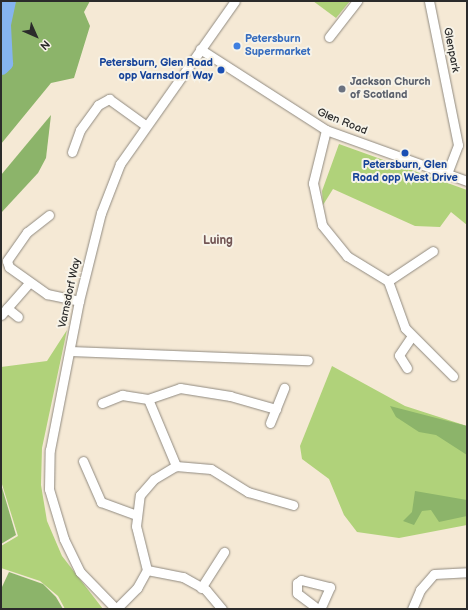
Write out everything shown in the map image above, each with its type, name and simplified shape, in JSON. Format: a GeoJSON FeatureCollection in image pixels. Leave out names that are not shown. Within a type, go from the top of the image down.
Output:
{"type":"FeatureCollection","features":[{"type":"Feature","properties":{"kind":"street","name":"Varnsdorf Way"},"geometry":{"type":"LineString","coordinates":[[116,609],[80,572],[56,520],[49,489],[50,450],[79,300],[101,213],[117,171],[145,125],[235,1]]}},
{"type":"Feature","properties":{"kind":"street"},"geometry":{"type":"LineString","coordinates":[[329,37],[357,1]]}},
{"type":"Feature","properties":{"kind":"street","name":"Glenpark"},"geometry":{"type":"LineString","coordinates":[[429,1],[458,145],[447,174]]}},
{"type":"Feature","properties":{"kind":"street","name":"Glen Road"},"geometry":{"type":"LineString","coordinates":[[200,49],[326,130],[467,181]]}},
{"type":"Feature","properties":{"kind":"street"},"geometry":{"type":"LineString","coordinates":[[72,152],[80,130],[98,105],[108,99],[145,125]]}},
{"type":"Feature","properties":{"kind":"street"},"geometry":{"type":"LineString","coordinates":[[326,130],[313,183],[322,225],[347,256],[388,281],[405,328],[453,376]]}},
{"type":"Feature","properties":{"kind":"street"},"geometry":{"type":"LineString","coordinates":[[49,215],[26,232],[4,263],[29,283],[47,294],[79,300]]}},
{"type":"Feature","properties":{"kind":"street"},"geometry":{"type":"LineString","coordinates":[[388,281],[433,251]]}},
{"type":"Feature","properties":{"kind":"street"},"geometry":{"type":"LineString","coordinates":[[1,315],[29,283]]}},
{"type":"Feature","properties":{"kind":"street"},"geometry":{"type":"LineString","coordinates":[[8,308],[18,317]]}},
{"type":"Feature","properties":{"kind":"street"},"geometry":{"type":"LineString","coordinates":[[407,368],[399,355],[412,336]]}},
{"type":"Feature","properties":{"kind":"street"},"geometry":{"type":"LineString","coordinates":[[70,351],[308,360]]}},
{"type":"Feature","properties":{"kind":"street"},"geometry":{"type":"LineString","coordinates":[[102,403],[122,395],[148,400],[180,388],[230,396],[276,409]]}},
{"type":"Feature","properties":{"kind":"street"},"geometry":{"type":"LineString","coordinates":[[270,423],[284,388]]}},
{"type":"Feature","properties":{"kind":"street"},"geometry":{"type":"LineString","coordinates":[[148,400],[176,466]]}},
{"type":"Feature","properties":{"kind":"street"},"geometry":{"type":"LineString","coordinates":[[83,461],[101,502],[136,515]]}},
{"type":"Feature","properties":{"kind":"street"},"geometry":{"type":"LineString","coordinates":[[116,609],[137,588],[147,570],[136,515],[140,495],[154,479],[176,466],[210,469],[248,492],[293,505]]}},
{"type":"Feature","properties":{"kind":"street"},"geometry":{"type":"LineString","coordinates":[[201,588],[224,552]]}},
{"type":"Feature","properties":{"kind":"street"},"geometry":{"type":"LineString","coordinates":[[147,570],[183,577],[201,588],[222,609]]}},
{"type":"Feature","properties":{"kind":"street"},"geometry":{"type":"LineString","coordinates":[[412,609],[420,590],[434,574],[467,572]]}},
{"type":"Feature","properties":{"kind":"street"},"geometry":{"type":"LineString","coordinates":[[305,579],[330,587],[317,607],[297,593],[297,583],[305,579]]}},
{"type":"Feature","properties":{"kind":"green space"},"geometry":{"type":"Polygon","coordinates":[[[1,1],[90,1],[84,12],[90,26],[74,78],[51,83],[1,144],[1,1]]]}},
{"type":"Feature","properties":{"kind":"green space"},"geometry":{"type":"Polygon","coordinates":[[[313,1],[350,1],[336,18],[313,1]]]}},
{"type":"Feature","properties":{"kind":"green space"},"geometry":{"type":"Polygon","coordinates":[[[51,115],[46,158],[38,173],[1,213],[1,175],[51,115]]]}},
{"type":"Feature","properties":{"kind":"green space"},"geometry":{"type":"Polygon","coordinates":[[[339,144],[467,190],[467,225],[451,212],[440,227],[415,226],[333,189],[323,205],[322,191],[339,144]]]}},
{"type":"Feature","properties":{"kind":"green space"},"geometry":{"type":"Polygon","coordinates":[[[67,330],[42,448],[41,485],[47,521],[62,556],[103,609],[65,609],[58,596],[40,581],[1,568],[1,546],[18,536],[1,481],[1,367],[47,361],[67,330]]]}},
{"type":"Feature","properties":{"kind":"green space"},"geometry":{"type":"Polygon","coordinates":[[[332,366],[405,406],[467,426],[467,525],[399,538],[357,532],[344,515],[329,479],[302,459],[300,446],[332,366]]]}},
{"type":"Feature","properties":{"kind":"green space"},"geometry":{"type":"Polygon","coordinates":[[[390,406],[467,426],[467,455],[436,435],[419,432],[396,417],[390,406]]]}},
{"type":"Feature","properties":{"kind":"green space"},"geometry":{"type":"Polygon","coordinates":[[[1,484],[16,535],[1,544],[1,484]]]}},
{"type":"Feature","properties":{"kind":"green space"},"geometry":{"type":"Polygon","coordinates":[[[415,491],[467,500],[467,516],[439,522],[431,510],[422,511],[414,525],[403,521],[412,512],[415,491]]]}},
{"type":"Feature","properties":{"kind":"green space"},"geometry":{"type":"Polygon","coordinates":[[[9,572],[43,584],[56,597],[63,609],[1,609],[1,589],[9,572]]]}},
{"type":"Feature","properties":{"kind":"waterway"},"geometry":{"type":"LineString","coordinates":[[1,67],[5,63],[3,24],[8,1]]}},
{"type":"Feature","properties":{"kind":"place","name":"Petersburn Supermarket"},"geometry":{"type":"Point","coordinates":[237,46]}},
{"type":"Feature","properties":{"kind":"place","name":"Petersburn, Glen Road opp Varnsdorf Way"},"geometry":{"type":"Point","coordinates":[221,70]}},
{"type":"Feature","properties":{"kind":"place","name":"Jackson Church of Scotland"},"geometry":{"type":"Point","coordinates":[342,89]}},
{"type":"Feature","properties":{"kind":"place","name":"Petersburn, Glen Road opp West Drive"},"geometry":{"type":"Point","coordinates":[405,153]}},
{"type":"Feature","properties":{"kind":"district","name":"Luing"},"geometry":{"type":"Point","coordinates":[218,241]}}]}
